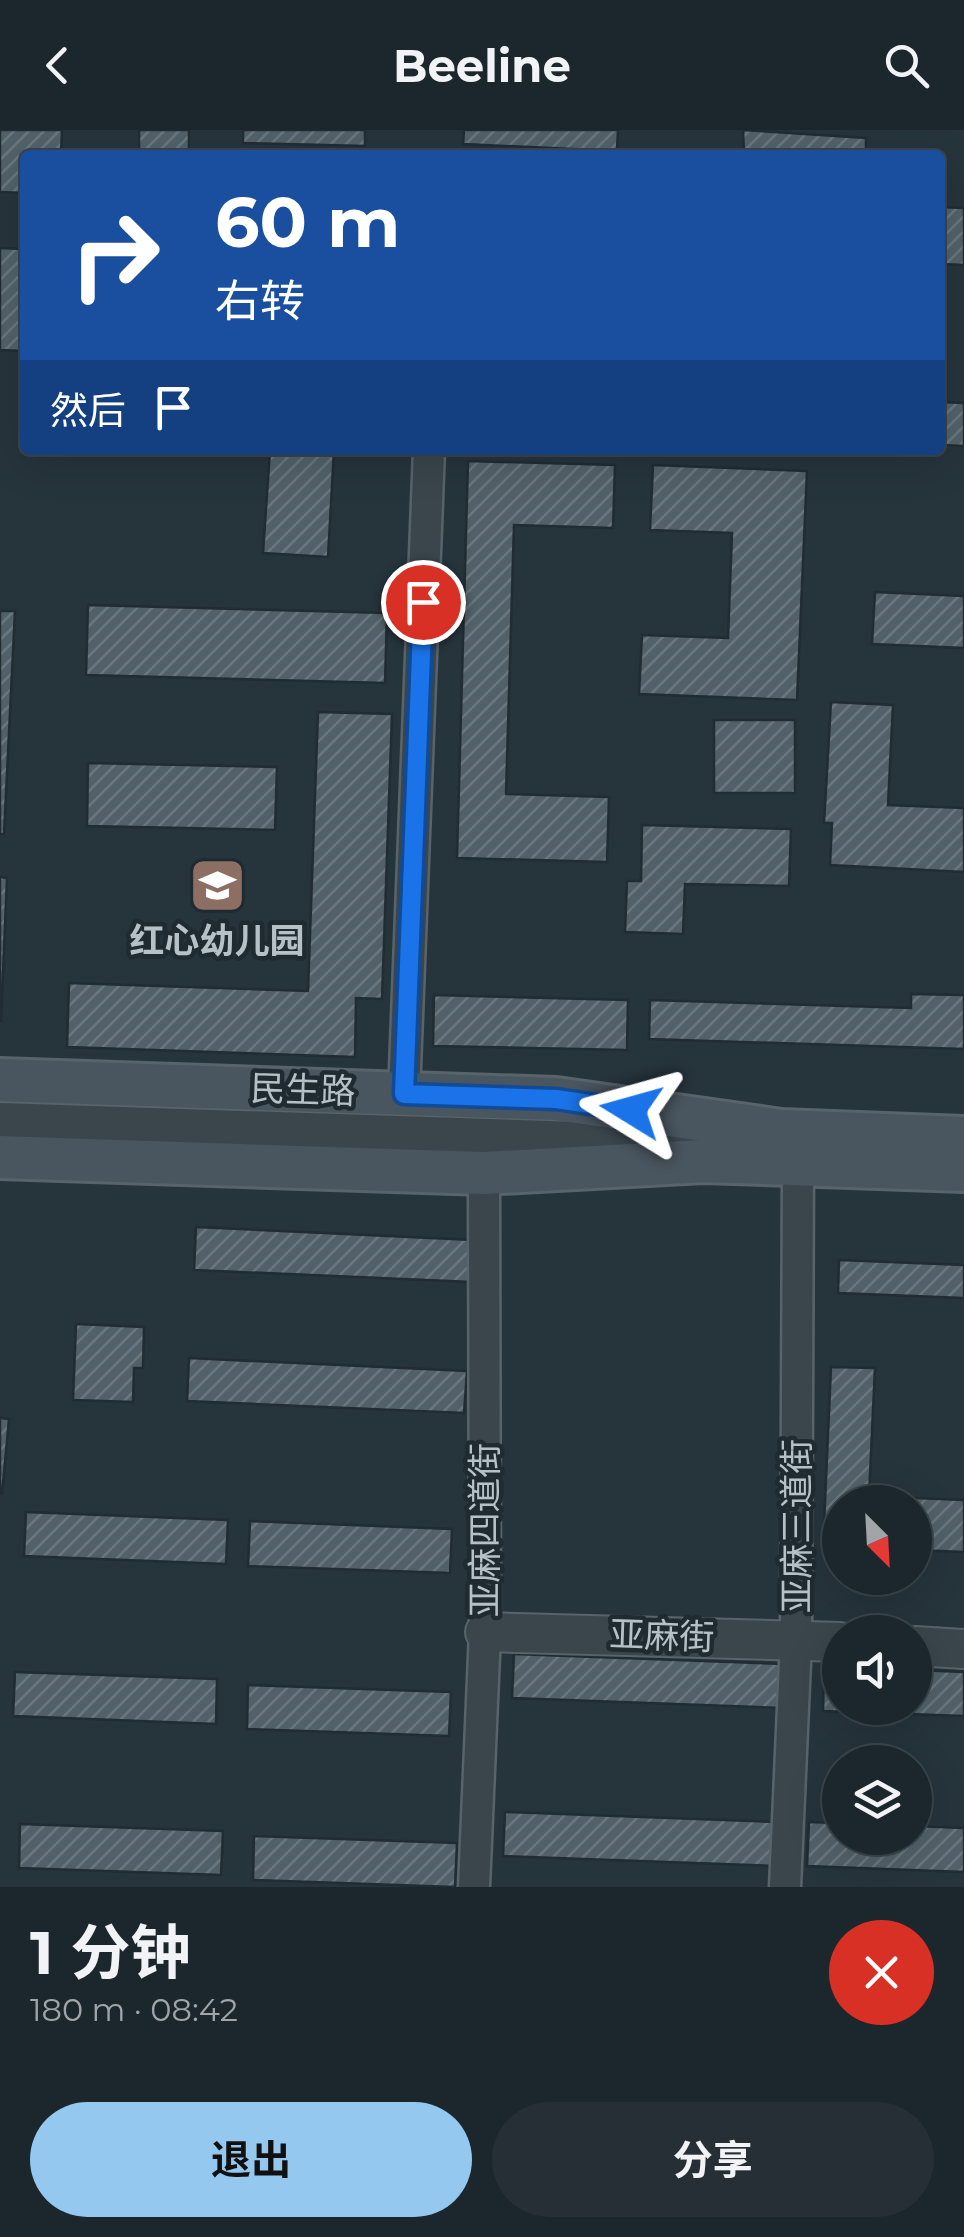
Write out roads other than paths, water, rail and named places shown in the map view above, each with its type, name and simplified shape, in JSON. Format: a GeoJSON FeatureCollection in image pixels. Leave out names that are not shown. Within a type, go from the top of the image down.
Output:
{"type":"FeatureCollection","features":[{"type":"Feature","properties":{"kind":"main road","name":"民生路"},"geometry":{"type":"LineString","coordinates":[[0,1080],[556,1099],[790,1148],[964,1170]]}},
{"type":"Feature","properties":{"kind":"main road","name":"民生路"},"geometry":{"type":"LineString","coordinates":[[0,1157],[484,1172],[703,1161],[790,1148],[964,1138]]}},
{"type":"Feature","properties":{"kind":"street"},"geometry":{"type":"LineString","coordinates":[[404,1094],[429,455]]}},
{"type":"Feature","properties":{"kind":"street"},"geometry":{"type":"LineString","coordinates":[[0,1122],[790,1148]]}},
{"type":"Feature","properties":{"kind":"street","name":"亚麻三道街"},"geometry":{"type":"LineString","coordinates":[[785,1887],[796,1640],[790,1148]]}},
{"type":"Feature","properties":{"kind":"street","name":"亚麻四道街"},"geometry":{"type":"LineString","coordinates":[[474,1887],[485,1632],[484,1172]]}},
{"type":"Feature","properties":{"kind":"street","name":"亚麻街"},"geometry":{"type":"LineString","coordinates":[[485,1632],[822,1641]]}},
{"type":"Feature","properties":{"kind":"street"},"geometry":{"type":"LineString","coordinates":[[932,1647],[964,1649]]}},
{"type":"Feature","properties":{"kind":"place","name":"红心幼儿园"},"geometry":{"type":"Point","coordinates":[217,885]}}]}
